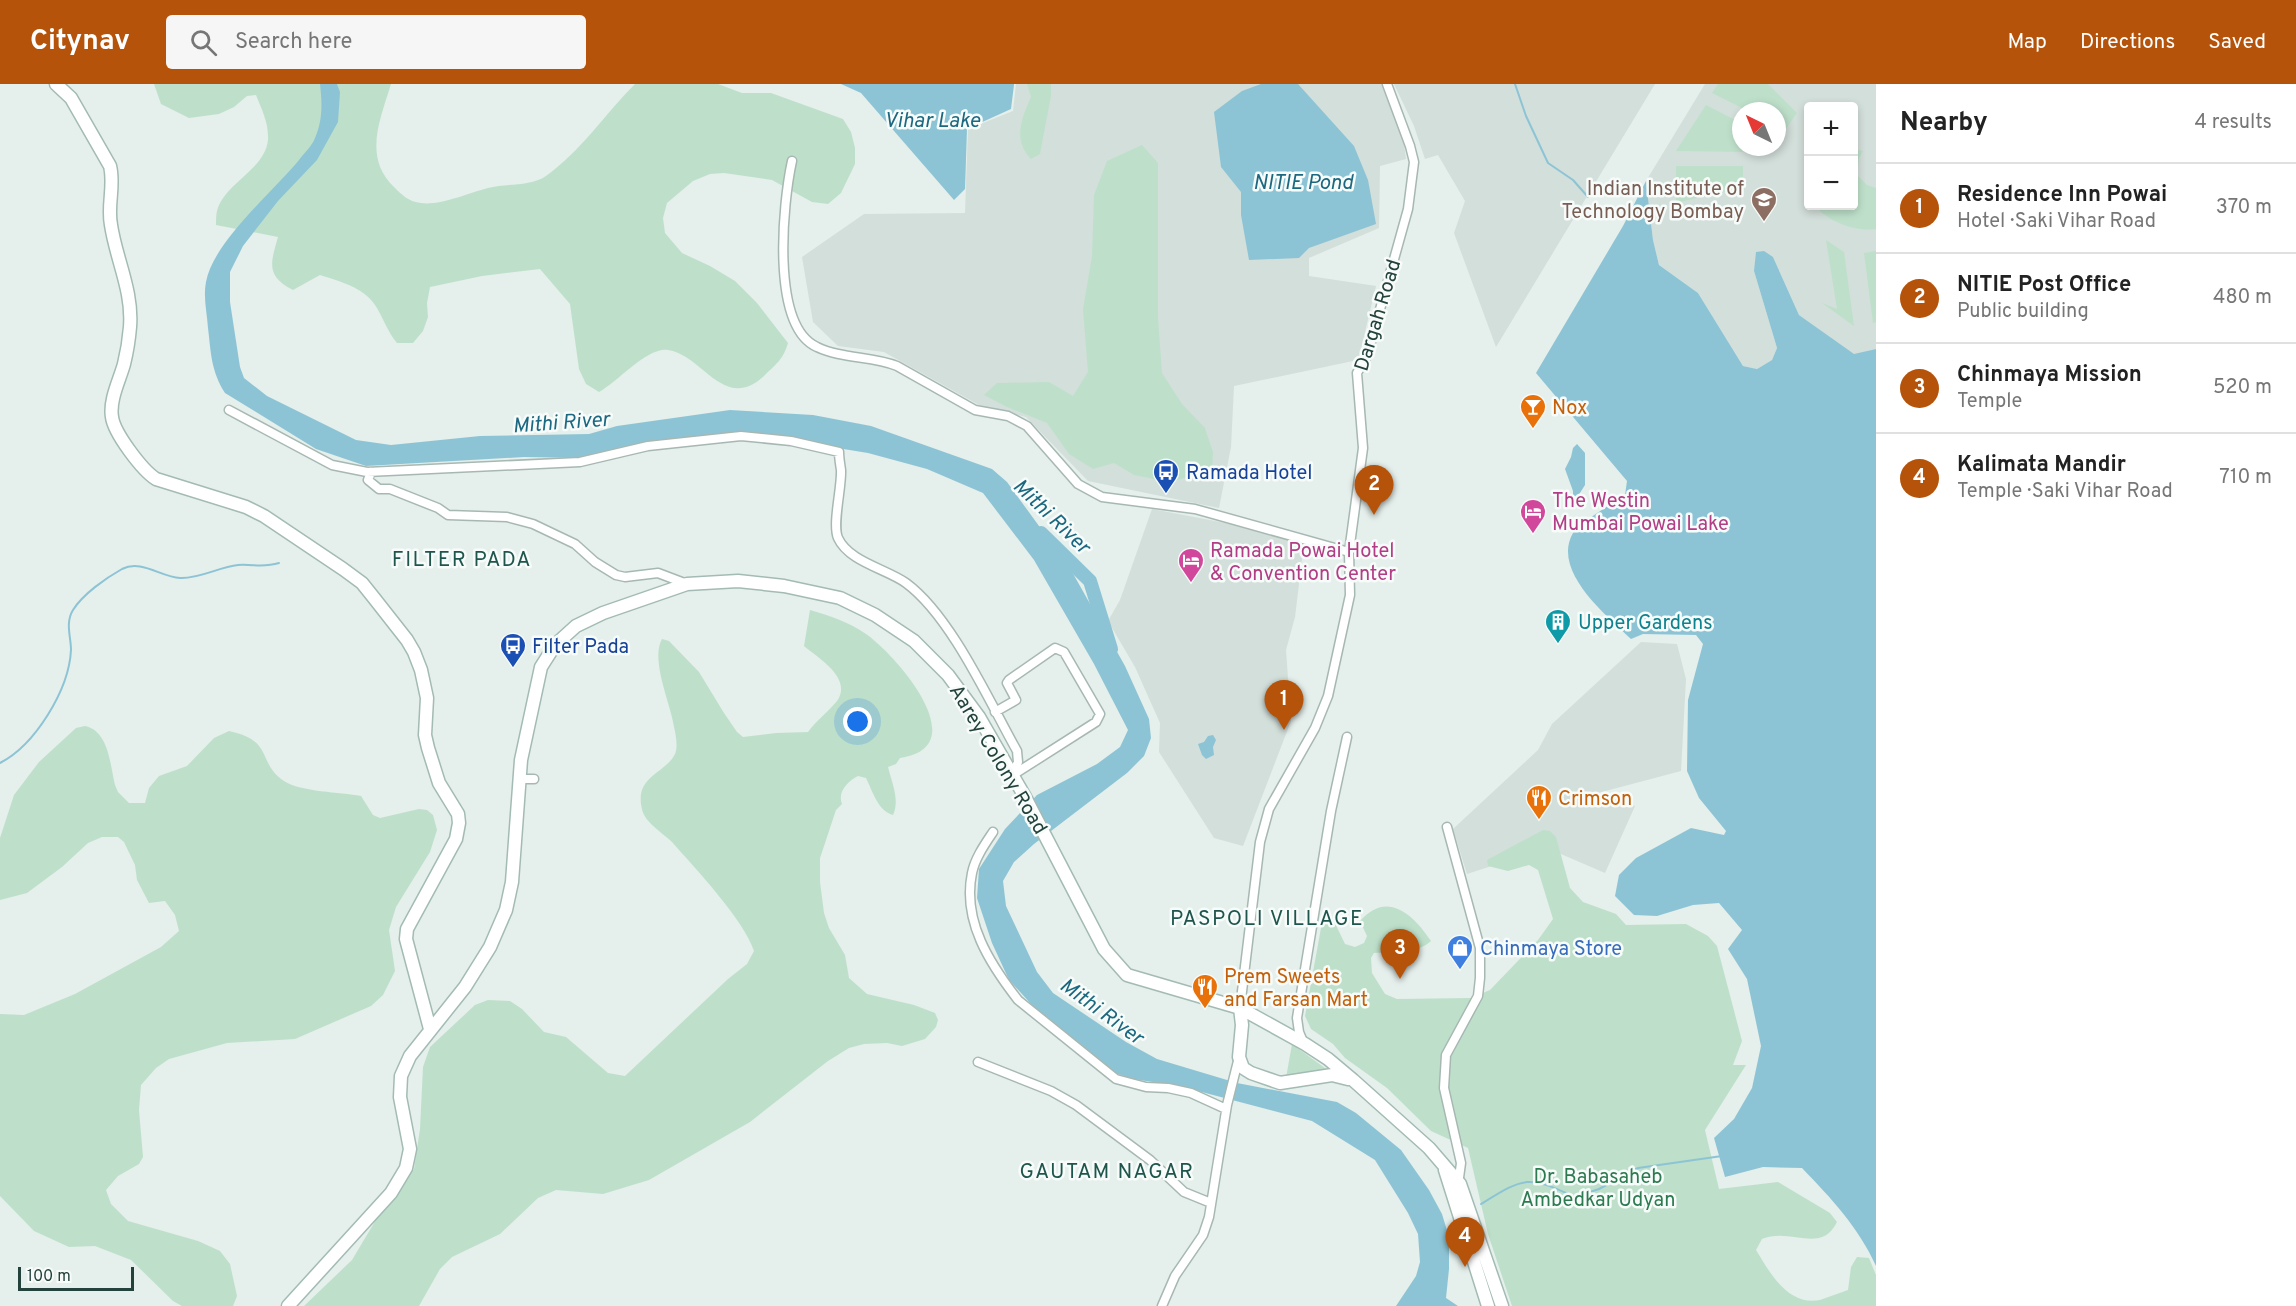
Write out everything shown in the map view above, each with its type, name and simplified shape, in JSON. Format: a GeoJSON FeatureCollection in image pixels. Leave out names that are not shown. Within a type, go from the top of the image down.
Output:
{"type":"FeatureCollection","features":[{"type":"Feature","properties":{"kind":"main road"},"geometry":{"type":"LineString","coordinates":[[56,84],[71,98],[110,166],[113,178],[111,226],[128,291],[130,326],[125,360],[111,410],[118,432],[148,474],[156,479],[246,507],[279,525],[362,583],[414,652],[426,698],[425,735],[432,764],[439,783],[458,814],[459,823],[456,839],[408,930],[406,939],[430,1029]]}},
{"type":"Feature","properties":{"kind":"main road","name":"Aarey Colony Road"},"geometry":{"type":"LineString","coordinates":[[288,1306],[391,1193],[406,1168],[410,1149],[400,1097],[401,1076],[410,1056],[465,987],[490,947],[506,910],[512,882],[521,760],[541,667],[555,645],[576,626],[603,613],[687,584],[738,581],[784,586],[840,597],[875,615],[914,641],[948,675],[979,717],[1025,797],[1104,949],[1127,975],[1240,1008],[1305,1044],[1328,1059],[1423,1143],[1445,1169],[1455,1187]]}},
{"type":"Feature","properties":{"kind":"main road"},"geometry":{"type":"LineString","coordinates":[[1240,1008],[1242,1025],[1239,1057],[1243,1068],[1280,1083],[1332,1075],[1353,1080]]}},
{"type":"Feature","properties":{"kind":"main road"},"geometry":{"type":"LineString","coordinates":[[1455,1187],[1488,1306]]}},
{"type":"Feature","properties":{"kind":"main road"},"geometry":{"type":"LineString","coordinates":[[1455,1187],[1502,1306]]}},
{"type":"Feature","properties":{"kind":"street"},"geometry":{"type":"LineString","coordinates":[[69,84],[71,98]]}},
{"type":"Feature","properties":{"kind":"street","name":"Dargah Road"},"geometry":{"type":"LineString","coordinates":[[1240,1008],[1260,842],[1269,808],[1315,728],[1328,696],[1350,595],[1349,552],[1363,448],[1357,373],[1367,356],[1408,209],[1414,162],[1387,84]]}},
{"type":"Feature","properties":{"kind":"street"},"geometry":{"type":"LineString","coordinates":[[792,161],[785,193],[783,274],[791,315],[803,335],[815,346],[830,352],[891,364],[975,410],[1008,416],[1016,420],[1027,426],[1077,484],[1102,497],[1196,509],[1349,552]]}},
{"type":"Feature","properties":{"kind":"street"},"geometry":{"type":"LineString","coordinates":[[229,410],[332,465],[371,472],[580,462],[648,446],[741,436],[791,441],[839,452],[841,470],[837,534],[839,540],[865,562],[906,582],[943,622],[1017,751],[1018,762],[1012,776]]}},
{"type":"Feature","properties":{"kind":"street"},"geometry":{"type":"LineString","coordinates":[[371,472],[368,480],[379,489],[390,489],[438,508],[448,515],[507,517],[533,524],[575,544],[595,562],[616,575],[625,577],[658,573],[687,584]]}},
{"type":"Feature","properties":{"kind":"street"},"geometry":{"type":"LineString","coordinates":[[995,712],[1016,700],[1008,687],[1009,680],[1055,648],[1064,652],[1100,714],[1096,722],[1012,776]]}},
{"type":"Feature","properties":{"kind":"street"},"geometry":{"type":"LineString","coordinates":[[1305,1044],[1299,1032],[1297,1018],[1331,811],[1347,737]]}},
{"type":"Feature","properties":{"kind":"street"},"geometry":{"type":"LineString","coordinates":[[519,778],[534,779]]}},
{"type":"Feature","properties":{"kind":"street"},"geometry":{"type":"LineString","coordinates":[[1448,827],[1480,948],[1478,996],[1446,1055],[1444,1088],[1461,1162],[1455,1187]]}},
{"type":"Feature","properties":{"kind":"street"},"geometry":{"type":"LineString","coordinates":[[993,832],[982,848],[972,872],[972,914],[976,933],[1005,983],[1018,1000],[1116,1079],[1139,1086],[1191,1093],[1227,1107]]}},
{"type":"Feature","properties":{"kind":"street"},"geometry":{"type":"LineString","coordinates":[[1162,1306],[1175,1276],[1203,1235],[1211,1203],[1234,1070],[1239,1057]]}},
{"type":"Feature","properties":{"kind":"street"},"geometry":{"type":"LineString","coordinates":[[978,1062],[1051,1091],[1076,1105],[1150,1160],[1185,1192],[1211,1203]]}},
{"type":"Feature","properties":{"kind":"shaded area"},"geometry":{"type":"Polygon","coordinates":[[[1016,84],[1382,84],[1404,143],[1406,159],[1380,166],[1379,228],[1309,258],[1309,276],[1376,286],[1359,357],[1353,361],[1234,386],[1231,447],[1219,508],[1088,481],[1026,417],[979,405],[884,352],[838,346],[813,322],[802,257],[864,214],[965,213],[968,129],[1013,111],[1016,84]]]}},
{"type":"Feature","properties":{"kind":"shaded area","name":"Indian Institute of Technology Bombay"},"geometry":{"type":"Polygon","coordinates":[[[1394,84],[1655,84],[1496,347],[1454,233],[1465,201],[1438,155],[1425,159],[1414,126],[1394,84]]]}},
{"type":"Feature","properties":{"kind":"shaded area","name":"Indian Institute of Technology Bombay"},"geometry":{"type":"Polygon","coordinates":[[[1705,84],[1876,84],[1876,349],[1854,355],[1799,315],[1773,257],[1754,271],[1777,348],[1772,360],[1757,369],[1743,366],[1698,293],[1659,265],[1653,240],[1646,181],[1705,84]]]}},
{"type":"Feature","properties":{"kind":"shaded area"},"geometry":{"type":"Polygon","coordinates":[[[1152,509],[1257,529],[1304,543],[1295,617],[1286,650],[1291,721],[1243,846],[1214,838],[1159,752],[1160,723],[1135,667],[1108,621],[1120,600],[1152,509]]]}},
{"type":"Feature","properties":{"kind":"shaded area"},"geometry":{"type":"Polygon","coordinates":[[[1641,642],[1677,644],[1686,679],[1681,771],[1598,793],[1635,806],[1605,873],[1547,848],[1467,874],[1453,829],[1538,750],[1552,724],[1641,642]]]}},
{"type":"Feature","properties":{"kind":"green space"},"geometry":{"type":"Polygon","coordinates":[[[154,84],[391,84],[379,124],[377,151],[379,163],[385,175],[400,193],[409,200],[421,203],[445,201],[495,186],[533,182],[546,176],[582,144],[635,84],[718,84],[742,93],[771,93],[843,119],[851,132],[855,148],[855,164],[841,193],[828,204],[812,202],[772,180],[724,173],[710,174],[693,181],[667,203],[663,218],[665,233],[682,253],[735,281],[757,303],[788,343],[776,365],[764,376],[750,386],[737,388],[725,385],[681,354],[668,350],[642,359],[599,392],[586,384],[579,369],[570,304],[540,269],[482,276],[430,287],[427,303],[428,317],[423,331],[413,343],[397,343],[370,299],[350,286],[320,275],[293,290],[284,285],[274,274],[272,268],[278,237],[216,225],[217,211],[221,201],[260,160],[265,151],[268,140],[267,128],[256,95],[247,96],[234,107],[219,114],[189,118],[161,104],[154,84]]]}},
{"type":"Feature","properties":{"kind":"green space"},"geometry":{"type":"Polygon","coordinates":[[[1027,84],[1051,84],[1051,96],[1040,154],[1031,159],[1025,151],[1020,136],[1020,128],[1031,97],[1027,84]]]}},
{"type":"Feature","properties":{"kind":"green space"},"geometry":{"type":"Polygon","coordinates":[[[1718,84],[1768,84],[1786,102],[1732,103],[1712,93],[1718,84]]]}},
{"type":"Feature","properties":{"kind":"green space"},"geometry":{"type":"Polygon","coordinates":[[[1786,102],[1797,113],[1786,129],[1786,102]]]}},
{"type":"Feature","properties":{"kind":"green space"},"geometry":{"type":"Polygon","coordinates":[[[1706,105],[1732,118],[1732,152],[1676,151],[1706,105]]]}},
{"type":"Feature","properties":{"kind":"green space"},"geometry":{"type":"Polygon","coordinates":[[[1142,145],[1158,163],[1158,318],[1162,373],[1182,404],[1205,428],[1213,452],[1212,471],[1169,482],[1134,475],[1114,463],[1093,469],[1069,454],[1047,423],[984,395],[997,383],[1049,382],[1073,396],[1088,372],[1083,309],[1092,256],[1094,195],[1107,161],[1142,145]]]}},
{"type":"Feature","properties":{"kind":"green space"},"geometry":{"type":"Polygon","coordinates":[[[1858,150],[1863,151],[1858,166],[1858,150]]]}},
{"type":"Feature","properties":{"kind":"green space"},"geometry":{"type":"Polygon","coordinates":[[[1676,166],[1743,166],[1743,187],[1676,203],[1676,166]]]}},
{"type":"Feature","properties":{"kind":"green space"},"geometry":{"type":"Polygon","coordinates":[[[1858,176],[1867,185],[1876,188],[1876,229],[1868,230],[1843,225],[1819,210],[1858,210],[1858,176]]]}},
{"type":"Feature","properties":{"kind":"green space"},"geometry":{"type":"Polygon","coordinates":[[[1826,240],[1844,252],[1854,326],[1822,303],[1837,309],[1826,240]]]}},
{"type":"Feature","properties":{"kind":"green space"},"geometry":{"type":"Polygon","coordinates":[[[1876,251],[1876,322],[1873,323],[1864,253],[1876,251]]]}},
{"type":"Feature","properties":{"kind":"green space"},"geometry":{"type":"Polygon","coordinates":[[[810,610],[853,626],[879,645],[910,680],[923,700],[931,719],[931,737],[922,750],[900,758],[896,764],[888,767],[896,797],[893,815],[883,810],[866,778],[858,776],[844,787],[841,795],[842,804],[836,810],[820,858],[820,882],[824,913],[829,928],[845,955],[849,978],[867,994],[914,1005],[935,1013],[938,1020],[936,1027],[925,1039],[902,1046],[887,1043],[864,1044],[849,1048],[828,1061],[750,1122],[649,1180],[603,1194],[556,1190],[538,1198],[500,1234],[452,1257],[440,1269],[419,1306],[304,1306],[352,1260],[380,1213],[414,1169],[420,1129],[423,1067],[430,1047],[475,1005],[488,1000],[510,1001],[522,1009],[544,1032],[566,1037],[608,1073],[625,1076],[747,964],[754,951],[749,938],[730,910],[672,842],[643,814],[642,789],[646,782],[670,761],[676,748],[672,717],[662,682],[658,658],[659,648],[662,639],[669,641],[699,672],[724,713],[743,737],[808,732],[837,701],[841,693],[841,684],[832,669],[804,646],[810,610]]]}},
{"type":"Feature","properties":{"kind":"green space"},"geometry":{"type":"Polygon","coordinates":[[[85,726],[93,729],[104,742],[115,785],[118,792],[129,803],[145,803],[149,788],[159,776],[187,766],[214,738],[229,731],[253,740],[275,774],[291,785],[310,790],[361,796],[373,815],[380,818],[419,809],[427,810],[433,815],[437,830],[430,852],[396,907],[389,930],[395,971],[383,995],[371,1006],[295,1039],[227,1043],[169,1059],[156,1068],[141,1085],[139,1110],[143,1157],[139,1164],[118,1176],[106,1190],[111,1204],[128,1221],[198,1241],[220,1251],[230,1264],[237,1296],[233,1306],[182,1306],[173,1301],[131,1260],[95,1246],[69,1247],[34,1231],[0,1196],[0,1014],[24,1015],[75,994],[161,947],[179,931],[175,915],[165,901],[149,903],[137,880],[135,865],[124,842],[118,837],[102,837],[88,843],[62,867],[27,893],[0,900],[0,838],[14,795],[39,762],[76,728],[85,726]]]}},
{"type":"Feature","properties":{"kind":"green space","name":"Dr. Babasaheb Ambedkar Udyan"},"geometry":{"type":"Polygon","coordinates":[[[1543,830],[1550,831],[1556,837],[1570,888],[1583,902],[1616,914],[1626,925],[1686,924],[1708,936],[1717,946],[1742,1041],[1733,1065],[1746,1065],[1705,1130],[1719,1189],[1778,1182],[1830,1213],[1837,1222],[1823,1237],[1814,1239],[1773,1236],[1762,1239],[1756,1250],[1781,1286],[1798,1298],[1809,1301],[1820,1300],[1848,1290],[1851,1267],[1857,1257],[1869,1258],[1876,1275],[1876,1306],[1512,1306],[1488,1234],[1468,1148],[1431,1131],[1387,1088],[1345,1058],[1333,1044],[1311,1029],[1305,1016],[1323,917],[1331,915],[1345,944],[1355,947],[1364,943],[1367,936],[1360,921],[1380,907],[1399,909],[1408,915],[1431,941],[1412,950],[1374,953],[1371,958],[1372,973],[1385,994],[1397,999],[1471,998],[1490,990],[1538,940],[1553,919],[1538,870],[1529,865],[1508,871],[1488,866],[1487,860],[1543,830]]]}},
{"type":"Feature","properties":{"kind":"green space"},"geometry":{"type":"Polygon","coordinates":[[[1292,1044],[1329,1071],[1286,1078],[1292,1044]]]}},
{"type":"Feature","properties":{"kind":"water"},"geometry":{"type":"Polygon","coordinates":[[[320,84],[337,84],[340,92],[338,122],[317,160],[278,201],[243,246],[230,272],[230,302],[240,367],[244,378],[267,396],[356,440],[391,445],[480,436],[589,434],[617,426],[730,410],[813,415],[871,426],[992,469],[1007,482],[1071,570],[1125,666],[1149,719],[1151,738],[1144,756],[1127,773],[1034,844],[1014,862],[1003,881],[1006,906],[1037,972],[1053,993],[1126,1042],[1157,1059],[1237,1083],[1337,1102],[1356,1113],[1401,1150],[1429,1190],[1442,1214],[1449,1237],[1446,1298],[1458,1306],[1396,1306],[1416,1276],[1420,1262],[1418,1234],[1408,1213],[1375,1160],[1312,1121],[1179,1086],[1133,1079],[1115,1073],[1087,1054],[1032,1005],[1009,980],[992,943],[977,898],[979,869],[1005,829],[1037,795],[1097,764],[1120,747],[1128,730],[1094,664],[1034,560],[983,493],[927,469],[868,453],[739,432],[580,458],[524,457],[366,466],[316,449],[225,393],[214,369],[211,354],[205,299],[206,282],[211,267],[232,234],[314,141],[321,118],[320,84]]]}},
{"type":"Feature","properties":{"kind":"water","name":"Vihar Lake"},"geometry":{"type":"Polygon","coordinates":[[[841,84],[1014,85],[1011,109],[967,129],[965,189],[954,200],[861,93],[841,84]]]}},
{"type":"Feature","properties":{"kind":"water","name":"NITIE Pond"},"geometry":{"type":"Polygon","coordinates":[[[1261,84],[1298,84],[1354,146],[1368,180],[1376,224],[1309,248],[1299,258],[1249,260],[1241,215],[1241,192],[1221,167],[1214,112],[1242,91],[1261,84]]]}},
{"type":"Feature","properties":{"kind":"water"},"geometry":{"type":"Polygon","coordinates":[[[1646,181],[1653,240],[1659,265],[1698,293],[1743,366],[1757,369],[1772,360],[1777,348],[1754,271],[1756,252],[1764,251],[1773,257],[1799,315],[1854,354],[1876,349],[1876,1266],[1853,1226],[1802,1168],[1763,1167],[1725,1177],[1714,1138],[1734,1119],[1752,1088],[1761,1046],[1747,979],[1728,949],[1742,930],[1719,903],[1693,905],[1657,916],[1634,915],[1615,896],[1619,875],[1636,858],[1691,828],[1724,835],[1726,831],[1699,798],[1687,771],[1688,700],[1703,644],[1696,635],[1643,634],[1631,639],[1596,605],[1575,577],[1569,562],[1568,548],[1573,533],[1588,519],[1625,495],[1627,481],[1536,373],[1623,226],[1646,181]]]}},
{"type":"Feature","properties":{"kind":"water"},"geometry":{"type":"Polygon","coordinates":[[[1577,444],[1585,453],[1585,485],[1578,496],[1573,497],[1565,469],[1573,448],[1577,444]]]}},
{"type":"Feature","properties":{"kind":"water"},"geometry":{"type":"Polygon","coordinates":[[[1213,735],[1216,740],[1213,747],[1214,755],[1206,759],[1198,744],[1213,735]]]}},
{"type":"Feature","properties":{"kind":"waterway"},"geometry":{"type":"LineString","coordinates":[[1515,84],[1526,116],[1548,163],[1573,180],[1588,197]]}},
{"type":"Feature","properties":{"kind":"waterway","name":"Mithi River"},"geometry":{"type":"LineString","coordinates":[[1041,533],[1090,581],[1111,649]]}},
{"type":"Feature","properties":{"kind":"waterway"},"geometry":{"type":"LineString","coordinates":[[0,763],[26,743],[48,715],[57,699],[69,666],[71,650],[69,625],[73,610],[89,592],[102,582],[129,566],[144,567],[173,577],[187,578],[238,565],[263,566],[279,563]]}},
{"type":"Feature","properties":{"kind":"waterway"},"geometry":{"type":"LineString","coordinates":[[1481,1204],[1508,1188],[1526,1182],[1546,1185],[1575,1197],[1599,1189],[1638,1168],[1722,1156]]}},
{"type":"Feature","properties":{"kind":"place","name":"Indian Institute of Technology Bombay"},"geometry":{"type":"Point","coordinates":[1764,223]}},
{"type":"Feature","properties":{"kind":"place","name":"Nox"},"geometry":{"type":"Point","coordinates":[1533,430]}},
{"type":"Feature","properties":{"kind":"place","name":"Ramada Hotel"},"geometry":{"type":"Point","coordinates":[1166,495]}},
{"type":"Feature","properties":{"kind":"place","name":"NITIE Post Office"},"geometry":{"type":"Point","coordinates":[1374,515]}},
{"type":"Feature","properties":{"kind":"place","name":"The Westin Mumbai Powai Lake"},"geometry":{"type":"Point","coordinates":[1533,535]}},
{"type":"Feature","properties":{"kind":"place","name":"Ramada Powai Hotel & Convention Center"},"geometry":{"type":"Point","coordinates":[1191,584]}},
{"type":"Feature","properties":{"kind":"place","name":"Upper Gardens"},"geometry":{"type":"Point","coordinates":[1558,645]}},
{"type":"Feature","properties":{"kind":"place","name":"Filter Pada"},"geometry":{"type":"Point","coordinates":[513,669]}},
{"type":"Feature","properties":{"kind":"place","name":"Residence Inn Powai"},"geometry":{"type":"Point","coordinates":[1284,730]}},
{"type":"Feature","properties":{"kind":"place","name":"Crimson"},"geometry":{"type":"Point","coordinates":[1539,821]}},
{"type":"Feature","properties":{"kind":"place","name":"Chinmaya Store"},"geometry":{"type":"Point","coordinates":[1460,971]}},
{"type":"Feature","properties":{"kind":"place","name":"Chinmaya Mission"},"geometry":{"type":"Point","coordinates":[1400,979]}},
{"type":"Feature","properties":{"kind":"place","name":"Prem Sweets and Farsan Mart"},"geometry":{"type":"Point","coordinates":[1205,1010]}},
{"type":"Feature","properties":{"kind":"place","name":"Kalimata Mandir"},"geometry":{"type":"Point","coordinates":[1465,1267]}},
{"type":"Feature","properties":{"kind":"district","name":"FILTER PADA"},"geometry":{"type":"Point","coordinates":[462,559]}},
{"type":"Feature","properties":{"kind":"district","name":"PASPOLI VILLAGE"},"geometry":{"type":"Point","coordinates":[1267,918]}},
{"type":"Feature","properties":{"kind":"district","name":"GAUTAM NAGAR"},"geometry":{"type":"Point","coordinates":[1107,1171]}}]}
